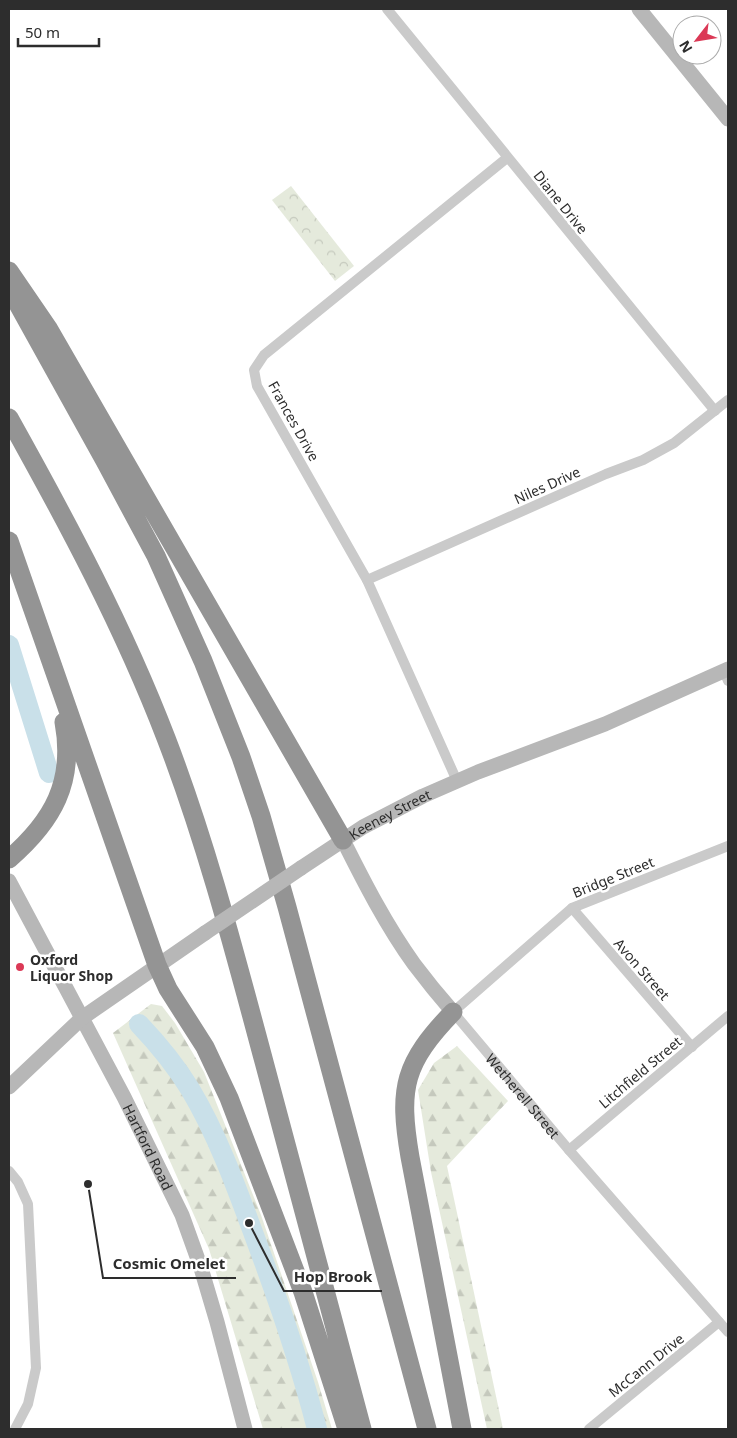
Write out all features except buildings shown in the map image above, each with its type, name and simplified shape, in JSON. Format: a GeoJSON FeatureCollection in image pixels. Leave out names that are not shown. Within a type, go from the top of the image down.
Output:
{"type":"FeatureCollection","features":[{"type":"Feature","properties":{"kind":"highway"},"geometry":{"type":"LineString","coordinates":[[9,271],[48,328],[343,840]]}},
{"type":"Feature","properties":{"kind":"highway"},"geometry":{"type":"LineString","coordinates":[[9,288],[156,556],[204,661],[241,757],[261,816],[285,900],[427,1429]]}},
{"type":"Feature","properties":{"kind":"highway"},"geometry":{"type":"LineString","coordinates":[[9,418],[78,544],[117,623],[150,698],[187,795],[234,950],[362,1429]]}},
{"type":"Feature","properties":{"kind":"highway"},"geometry":{"type":"LineString","coordinates":[[9,541],[157,965],[168,989],[206,1047],[229,1098],[303,1292],[347,1429]]}},
{"type":"Feature","properties":{"kind":"highway"},"geometry":{"type":"LineString","coordinates":[[9,859],[33,837],[47,819],[58,797],[65,772],[67,738],[47,650]]}},
{"type":"Feature","properties":{"kind":"highway"},"geometry":{"type":"LineString","coordinates":[[453,1012],[428,1038],[416,1057],[407,1083],[404,1112],[410,1156],[462,1429]]}},
{"type":"Feature","properties":{"kind":"main road"},"geometry":{"type":"LineString","coordinates":[[639,9],[728,119]]}},
{"type":"Feature","properties":{"kind":"main road","name":"Keeney Street"},"geometry":{"type":"LineString","coordinates":[[9,1087],[82,1018],[301,868],[392,811],[457,781],[605,724],[727,674]]}},
{"type":"Feature","properties":{"kind":"main road","name":"Wetherell Street"},"geometry":{"type":"LineString","coordinates":[[343,840],[402,946],[453,1012]]}},
{"type":"Feature","properties":{"kind":"main road","name":"Hartford Road"},"geometry":{"type":"LineString","coordinates":[[9,881],[147,1142],[182,1215],[201,1268],[217,1322],[244,1429]]}},
{"type":"Feature","properties":{"kind":"street","name":"Diane Drive"},"geometry":{"type":"LineString","coordinates":[[387,9],[715,411]]}},
{"type":"Feature","properties":{"kind":"street","name":"Frances Drive"},"geometry":{"type":"LineString","coordinates":[[457,781],[367,580],[257,386],[254,370],[264,355],[507,158]]}},
{"type":"Feature","properties":{"kind":"street","name":"Niles Drive"},"geometry":{"type":"LineString","coordinates":[[367,580],[606,474],[643,460],[674,443],[728,400]]}},
{"type":"Feature","properties":{"kind":"street","name":"Bridge Street"},"geometry":{"type":"LineString","coordinates":[[453,1012],[572,908],[728,846]]}},
{"type":"Feature","properties":{"kind":"street","name":"Avon Street"},"geometry":{"type":"LineString","coordinates":[[572,908],[692,1047]]}},
{"type":"Feature","properties":{"kind":"street","name":"Wetherell Street"},"geometry":{"type":"LineString","coordinates":[[453,1012],[569,1150],[728,1332]]}},
{"type":"Feature","properties":{"kind":"street","name":"Litchfield Street"},"geometry":{"type":"LineString","coordinates":[[569,1150],[728,1016]]}},
{"type":"Feature","properties":{"kind":"street"},"geometry":{"type":"LineString","coordinates":[[9,1171],[18,1182],[28,1204],[36,1368],[28,1404],[15,1429]]}},
{"type":"Feature","properties":{"kind":"street","name":"McCann Drive"},"geometry":{"type":"LineString","coordinates":[[589,1429],[719,1322]]}},
{"type":"Feature","properties":{"kind":"green space"},"geometry":{"type":"Polygon","coordinates":[[[291,186],[354,266],[335,281],[272,200],[291,186]]]}},
{"type":"Feature","properties":{"kind":"green space"},"geometry":{"type":"Polygon","coordinates":[[[151,1004],[162,1006],[175,1023],[204,1072],[261,1215],[318,1382],[332,1429],[263,1429],[209,1249],[113,1033],[151,1004]]]}},
{"type":"Feature","properties":{"kind":"green space"},"geometry":{"type":"Polygon","coordinates":[[[457,1046],[508,1101],[447,1166],[503,1429],[487,1429],[431,1172],[418,1090],[434,1063],[457,1046]]]}},
{"type":"Feature","properties":{"kind":"waterway"},"geometry":{"type":"LineString","coordinates":[[9,645],[49,773]]}},
{"type":"Feature","properties":{"kind":"waterway"},"geometry":{"type":"LineString","coordinates":[[139,1024],[185,1080],[200,1106],[225,1160],[280,1307],[317,1429]]}},
{"type":"Feature","properties":{"kind":"place","name":"Oxford Liquor Shop"},"geometry":{"type":"Point","coordinates":[20,967]}},
{"type":"Feature","properties":{"kind":"place","name":"Cosmic Omelet"},"geometry":{"type":"Point","coordinates":[88,1184]}},
{"type":"Feature","properties":{"kind":"place","name":"Hop Brook"},"geometry":{"type":"Point","coordinates":[249,1223]}}]}
